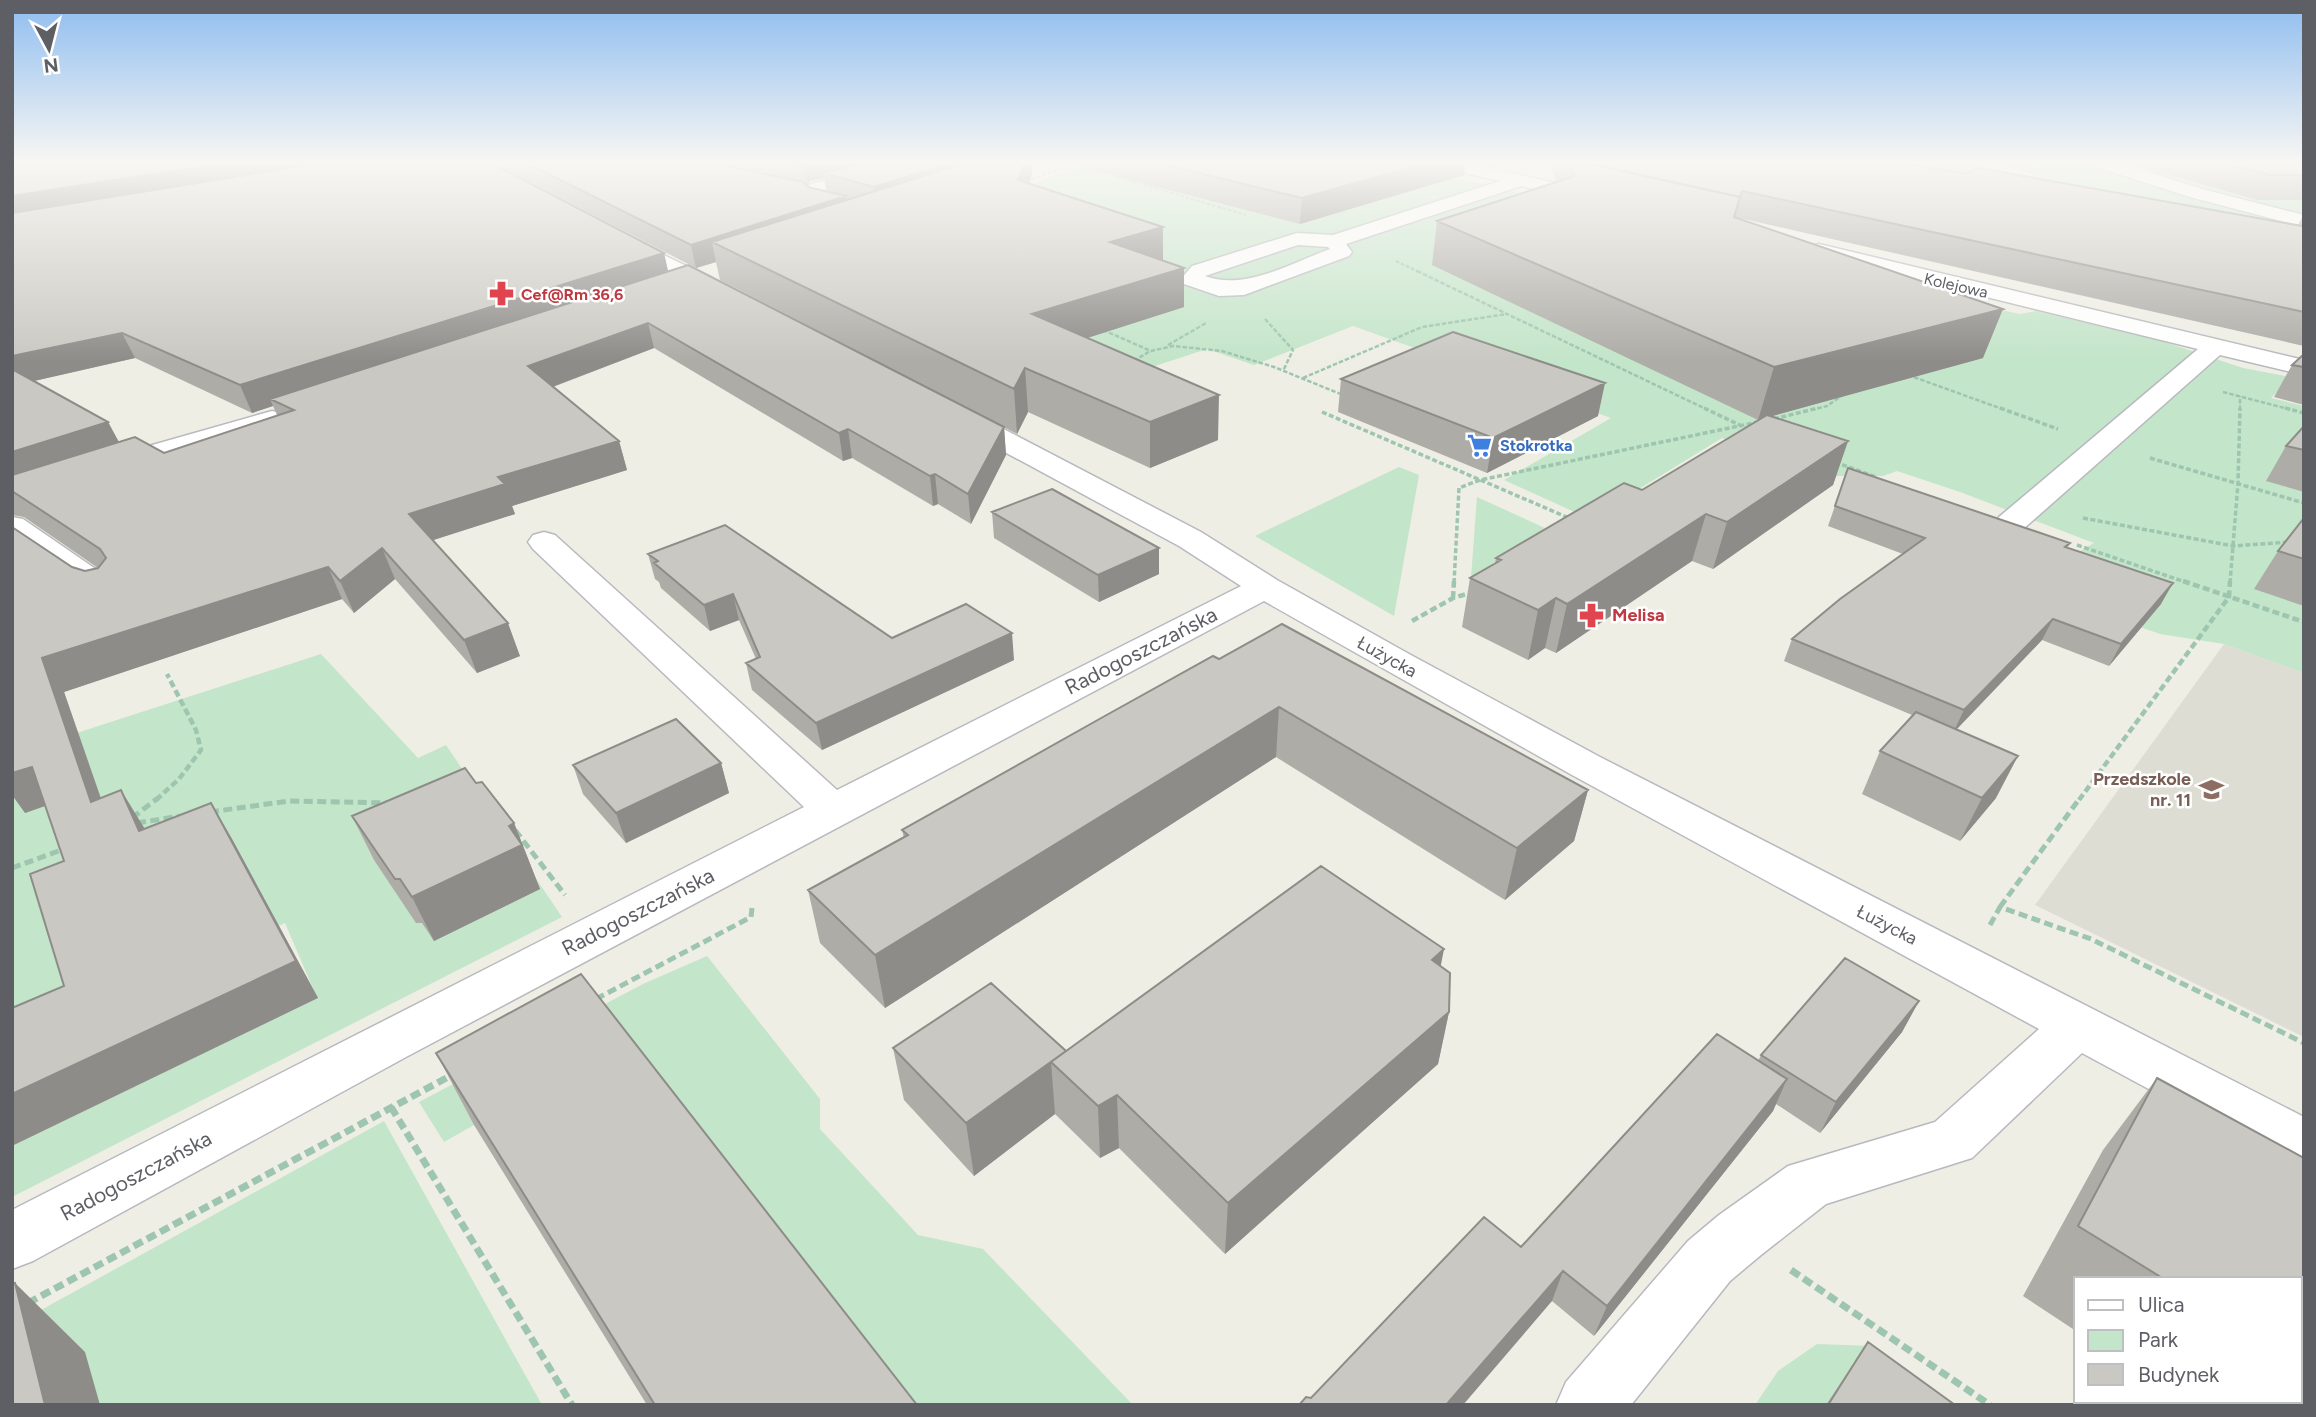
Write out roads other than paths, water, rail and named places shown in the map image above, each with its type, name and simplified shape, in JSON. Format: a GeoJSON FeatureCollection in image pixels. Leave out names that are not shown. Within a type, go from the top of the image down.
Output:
{"type":"FeatureCollection","features":[{"type":"Feature","properties":{"kind":"street"},"geometry":{"type":"LineString","coordinates":[[601,229],[752,308]]}},
{"type":"Feature","properties":{"kind":"street"},"geometry":{"type":"LineString","coordinates":[[1340,239],[1342,252],[1244,288],[1219,289],[1192,279],[1199,270],[1297,239],[1340,239],[1370,229]]}},
{"type":"Feature","properties":{"kind":"street","name":"Kolejowa"},"geometry":{"type":"LineString","coordinates":[[1800,246],[2304,368]]}},
{"type":"Feature","properties":{"kind":"street"},"geometry":{"type":"LineString","coordinates":[[2018,516],[2215,347]]}},
{"type":"Feature","properties":{"kind":"street","name":"Łużycka"},"geometry":{"type":"LineString","coordinates":[[934,404],[1190,539],[1265,587],[1586,766],[2304,1145]]}},
{"type":"Feature","properties":{"kind":"street"},"geometry":{"type":"LineString","coordinates":[[12,499],[113,466],[295,413],[140,475],[12,518]]}},
{"type":"Feature","properties":{"kind":"street"},"geometry":{"type":"LineString","coordinates":[[12,526],[104,590]]}},
{"type":"Feature","properties":{"kind":"street"},"geometry":{"type":"LineString","coordinates":[[544,542],[834,811]]}},
{"type":"Feature","properties":{"kind":"street","name":"Radogoszczańska"},"geometry":{"type":"LineString","coordinates":[[12,1241],[1265,587]]}},
{"type":"Feature","properties":{"kind":"street"},"geometry":{"type":"LineString","coordinates":[[1589,1405],[1709,1261],[1740,1235],[1808,1184],[1952,1141],[2078,1025]]}},
{"type":"Feature","properties":{"kind":"place","name":"Cef@Rm 36,6"},"geometry":{"type":"Point","coordinates":[501,294]}},
{"type":"Feature","properties":{"kind":"place","name":"Stokrotka"},"geometry":{"type":"Point","coordinates":[1480,445]}},
{"type":"Feature","properties":{"kind":"place","name":"Melisa"},"geometry":{"type":"Point","coordinates":[1592,615]}},
{"type":"Feature","properties":{"kind":"place","name":"Przedszkole nr. 11"},"geometry":{"type":"Point","coordinates":[2211,789]}}]}
